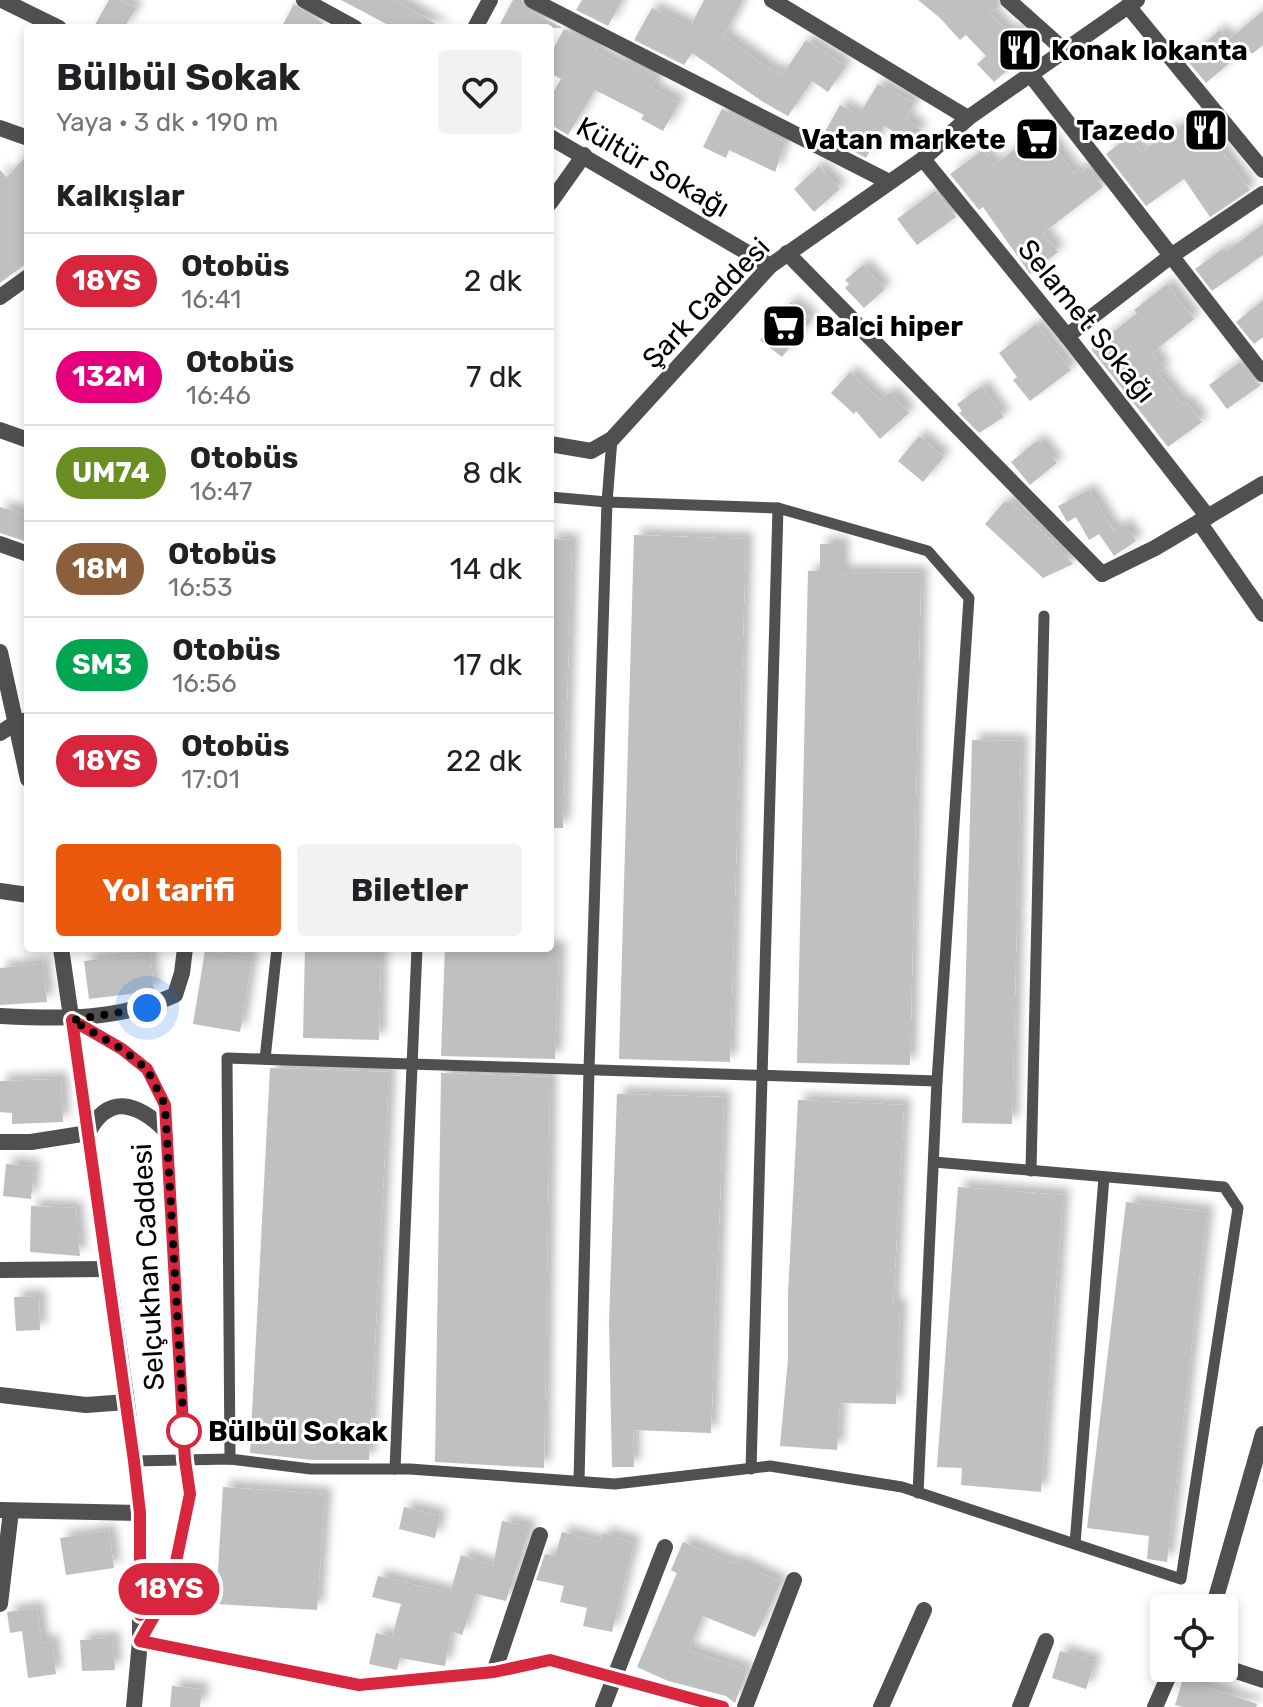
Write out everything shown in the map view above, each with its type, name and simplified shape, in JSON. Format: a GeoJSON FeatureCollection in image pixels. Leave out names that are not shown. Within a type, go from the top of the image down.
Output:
{"type":"FeatureCollection","features":[{"type":"Feature","properties":{"kind":"street"},"geometry":{"type":"LineString","coordinates":[[2,0],[51,24]]}},
{"type":"Feature","properties":{"kind":"street"},"geometry":{"type":"LineString","coordinates":[[304,0],[348,24]]}},
{"type":"Feature","properties":{"kind":"street"},"geometry":{"type":"LineString","coordinates":[[477,24],[490,0]]}},
{"type":"Feature","properties":{"kind":"street"},"geometry":{"type":"LineString","coordinates":[[532,0],[889,182]]}},
{"type":"Feature","properties":{"kind":"street"},"geometry":{"type":"LineString","coordinates":[[772,0],[968,118]]}},
{"type":"Feature","properties":{"kind":"street"},"geometry":{"type":"LineString","coordinates":[[1008,0],[1064,50]]}},
{"type":"Feature","properties":{"kind":"street"},"geometry":{"type":"LineString","coordinates":[[1132,3],[1263,170]]}},
{"type":"Feature","properties":{"kind":"street","name":"Şark Caddesi"},"geometry":{"type":"LineString","coordinates":[[554,445],[591,451],[612,439],[770,266],[923,159],[968,118],[1132,3]]}},
{"type":"Feature","properties":{"kind":"street"},"geometry":{"type":"LineString","coordinates":[[1030,74],[1263,374]]}},
{"type":"Feature","properties":{"kind":"street"},"geometry":{"type":"LineString","coordinates":[[1,130],[24,137]]}},
{"type":"Feature","properties":{"kind":"street","name":"Kültür Sokağı"},"geometry":{"type":"LineString","coordinates":[[554,139],[770,266]]}},
{"type":"Feature","properties":{"kind":"street"},"geometry":{"type":"LineString","coordinates":[[554,197],[584,155]]}},
{"type":"Feature","properties":{"kind":"street","name":"Selamet Sokağı"},"geometry":{"type":"LineString","coordinates":[[923,159],[1067,336],[1203,519],[1263,614]]}},
{"type":"Feature","properties":{"kind":"street"},"geometry":{"type":"LineString","coordinates":[[1067,336],[1171,256],[1263,194]]}},
{"type":"Feature","properties":{"kind":"street"},"geometry":{"type":"LineString","coordinates":[[787,253],[1102,574],[1155,548],[1263,484]]}},
{"type":"Feature","properties":{"kind":"street"},"geometry":{"type":"LineString","coordinates":[[0,430],[24,439]]}},
{"type":"Feature","properties":{"kind":"street"},"geometry":{"type":"LineString","coordinates":[[0,544],[24,553]]}},
{"type":"Feature","properties":{"kind":"street"},"geometry":{"type":"LineString","coordinates":[[0,652],[23,721],[0,733]]}},
{"type":"Feature","properties":{"kind":"street"},"geometry":{"type":"LineString","coordinates":[[0,891],[24,894]]}},
{"type":"Feature","properties":{"kind":"street","name":"Selçukhan Caddesi"},"geometry":{"type":"LineString","coordinates":[[62,952],[127,1402],[140,1513],[140,1641],[134,1707]]}},
{"type":"Feature","properties":{"kind":"street"},"geometry":{"type":"LineString","coordinates":[[0,1016],[72,1020],[147,1008],[175,995],[185,952]]}},
{"type":"Feature","properties":{"kind":"street","name":"Selçukhan Caddesi"},"geometry":{"type":"LineString","coordinates":[[72,1020],[122,1049],[147,1069],[165,1105],[185,1460],[190,1494],[171,1586],[140,1641]]}},
{"type":"Feature","properties":{"kind":"street"},"geometry":{"type":"LineString","coordinates":[[0,1142],[31,1142],[88,1133],[96,1118],[106,1110],[128,1105],[149,1114],[166,1131]]}},
{"type":"Feature","properties":{"kind":"street"},"geometry":{"type":"LineString","coordinates":[[0,1270],[107,1269]]}},
{"type":"Feature","properties":{"kind":"street"},"geometry":{"type":"LineString","coordinates":[[0,1395],[86,1405],[127,1402]]}},
{"type":"Feature","properties":{"kind":"street"},"geometry":{"type":"LineString","coordinates":[[1217,1594],[1263,1434]]}},
{"type":"Feature","properties":{"kind":"street"},"geometry":{"type":"LineString","coordinates":[[0,1604],[5,1511],[140,1513]]}},
{"type":"Feature","properties":{"kind":"street"},"geometry":{"type":"LineString","coordinates":[[494,1672],[540,1535]]}},
{"type":"Feature","properties":{"kind":"street"},"geometry":{"type":"LineString","coordinates":[[603,1707],[665,1547]]}},
{"type":"Feature","properties":{"kind":"street"},"geometry":{"type":"LineString","coordinates":[[745,1707],[794,1580]]}},
{"type":"Feature","properties":{"kind":"street"},"geometry":{"type":"LineString","coordinates":[[881,1707],[924,1610]]}},
{"type":"Feature","properties":{"kind":"street"},"geometry":{"type":"LineString","coordinates":[[140,1641],[359,1685],[494,1672],[550,1660],[723,1707]]}},
{"type":"Feature","properties":{"kind":"street"},"geometry":{"type":"LineString","coordinates":[[1020,1707],[1046,1641]]}},
{"type":"Feature","properties":{"kind":"street"},"geometry":{"type":"LineString","coordinates":[[1238,1672],[1263,1680]]}},
{"type":"Feature","properties":{"kind":"street"},"geometry":{"type":"LineString","coordinates":[[1155,1707],[1166,1682]]}},
{"type":"Feature","properties":{"kind":"lane"},"geometry":{"type":"LineString","coordinates":[[579,1481],[589,1069],[607,502],[612,439]]}},
{"type":"Feature","properties":{"kind":"lane"},"geometry":{"type":"LineString","coordinates":[[554,497],[778,508],[928,551],[969,598],[937,1081],[918,1493]]}},
{"type":"Feature","properties":{"kind":"lane"},"geometry":{"type":"LineString","coordinates":[[751,1469],[778,508]]}},
{"type":"Feature","properties":{"kind":"lane"},"geometry":{"type":"LineString","coordinates":[[1031,1171],[1044,616]]}},
{"type":"Feature","properties":{"kind":"lane"},"geometry":{"type":"LineString","coordinates":[[265,1059],[277,952]]}},
{"type":"Feature","properties":{"kind":"lane"},"geometry":{"type":"LineString","coordinates":[[395,1469],[417,952]]}},
{"type":"Feature","properties":{"kind":"lane"},"geometry":{"type":"LineString","coordinates":[[230,1459],[227,1058],[937,1081]]}},
{"type":"Feature","properties":{"kind":"lane"},"geometry":{"type":"LineString","coordinates":[[134,1461],[230,1459],[311,1469],[395,1469],[615,1484],[770,1466],[902,1487],[1181,1579],[1238,1208],[1224,1187],[934,1162]]}},
{"type":"Feature","properties":{"kind":"lane"},"geometry":{"type":"LineString","coordinates":[[1075,1544],[1104,1177]]}},
{"type":"Feature","properties":{"kind":"building"},"geometry":{"type":"Polygon","coordinates":[[[109,0],[121,0],[136,8],[126,24],[95,24],[109,0]]]}},
{"type":"Feature","properties":{"kind":"building"},"geometry":{"type":"Polygon","coordinates":[[[341,0],[395,0],[436,24],[386,24],[341,0]]]}},
{"type":"Feature","properties":{"kind":"building"},"geometry":{"type":"Polygon","coordinates":[[[513,0],[521,0],[527,10],[563,28],[554,28],[554,24],[500,24],[513,0]]]}},
{"type":"Feature","properties":{"kind":"building"},"geometry":{"type":"Polygon","coordinates":[[[582,0],[622,0],[608,26],[576,10],[582,0]]]}},
{"type":"Feature","properties":{"kind":"building"},"geometry":{"type":"Polygon","coordinates":[[[704,0],[743,0],[724,36],[776,73],[778,70],[783,74],[806,40],[846,66],[828,92],[812,81],[788,116],[692,53],[684,65],[634,40],[652,8],[690,27],[704,0]]]}},
{"type":"Feature","properties":{"kind":"building"},"geometry":{"type":"Polygon","coordinates":[[[918,0],[997,0],[999,6],[990,13],[1010,34],[1016,28],[1033,47],[994,82],[977,64],[986,56],[966,35],[960,40],[918,0]]]}},
{"type":"Feature","properties":{"kind":"building"},"geometry":{"type":"Polygon","coordinates":[[[294,4],[323,23],[322,24],[283,24],[294,4]]]}},
{"type":"Feature","properties":{"kind":"building"},"geometry":{"type":"Polygon","coordinates":[[[1263,11],[1263,45],[1252,54],[1247,48],[1206,83],[1186,59],[1220,30],[1228,40],[1263,11]]]}},
{"type":"Feature","properties":{"kind":"building"},"geometry":{"type":"Polygon","coordinates":[[[564,29],[598,46],[595,51],[619,64],[623,59],[658,76],[652,88],[679,103],[663,131],[641,119],[644,115],[595,90],[568,135],[554,126],[554,91],[561,79],[554,75],[554,48],[564,29]]]}},
{"type":"Feature","properties":{"kind":"building"},"geometry":{"type":"Polygon","coordinates":[[[878,84],[914,103],[906,118],[921,130],[911,142],[884,126],[866,158],[823,135],[840,105],[859,115],[878,84]]]}},
{"type":"Feature","properties":{"kind":"building"},"geometry":{"type":"Polygon","coordinates":[[[722,109],[785,142],[775,172],[729,150],[726,158],[703,147],[722,109]]]}},
{"type":"Feature","properties":{"kind":"building"},"geometry":{"type":"Polygon","coordinates":[[[1184,123],[1201,141],[1210,135],[1250,190],[1210,217],[1184,179],[1146,206],[1106,154],[1129,136],[1142,153],[1170,128],[1174,132],[1184,123]]]}},
{"type":"Feature","properties":{"kind":"building"},"geometry":{"type":"Polygon","coordinates":[[[1042,129],[1074,173],[1079,170],[1081,173],[1088,167],[1103,187],[1043,233],[1058,252],[1030,274],[983,207],[979,210],[950,174],[983,150],[994,165],[1042,129]]]}},
{"type":"Feature","properties":{"kind":"building"},"geometry":{"type":"Polygon","coordinates":[[[24,158],[24,265],[0,283],[0,170],[7,177],[24,158]]]}},
{"type":"Feature","properties":{"kind":"building"},"geometry":{"type":"Polygon","coordinates":[[[819,166],[840,189],[814,212],[794,189],[819,166]]]}},
{"type":"Feature","properties":{"kind":"building"},"geometry":{"type":"Polygon","coordinates":[[[935,191],[956,217],[917,245],[897,219],[935,191]]]}},
{"type":"Feature","properties":{"kind":"building"},"geometry":{"type":"Polygon","coordinates":[[[1263,224],[1263,255],[1212,291],[1195,269],[1224,248],[1227,251],[1263,224]]]}},
{"type":"Feature","properties":{"kind":"building"},"geometry":{"type":"Polygon","coordinates":[[[863,265],[885,289],[864,308],[845,288],[849,284],[845,280],[863,265]]]}},
{"type":"Feature","properties":{"kind":"building"},"geometry":{"type":"Polygon","coordinates":[[[1167,284],[1194,319],[1152,353],[1164,368],[1158,373],[1182,404],[1186,401],[1202,422],[1168,447],[1091,349],[1137,313],[1134,310],[1167,284]]]}},
{"type":"Feature","properties":{"kind":"building"},"geometry":{"type":"Polygon","coordinates":[[[1263,300],[1263,337],[1254,344],[1236,322],[1263,300]]]}},
{"type":"Feature","properties":{"kind":"building"},"geometry":{"type":"Polygon","coordinates":[[[791,302],[812,319],[782,357],[760,340],[791,302]]]}},
{"type":"Feature","properties":{"kind":"building"},"geometry":{"type":"Polygon","coordinates":[[[1036,324],[1071,370],[1030,401],[1013,380],[1017,377],[999,353],[1036,324]]]}},
{"type":"Feature","properties":{"kind":"building"},"geometry":{"type":"Polygon","coordinates":[[[1240,362],[1254,381],[1261,385],[1227,409],[1209,385],[1240,362]]]}},
{"type":"Feature","properties":{"kind":"building"},"geometry":{"type":"Polygon","coordinates":[[[850,372],[880,400],[890,392],[909,413],[880,439],[856,411],[854,414],[831,393],[850,372]]]}},
{"type":"Feature","properties":{"kind":"building"},"geometry":{"type":"Polygon","coordinates":[[[982,386],[1004,417],[979,433],[959,413],[962,411],[957,404],[982,386]]]}},
{"type":"Feature","properties":{"kind":"building"},"geometry":{"type":"Polygon","coordinates":[[[919,436],[944,457],[923,482],[898,461],[919,436]]]}},
{"type":"Feature","properties":{"kind":"building"},"geometry":{"type":"Polygon","coordinates":[[[1038,440],[1057,463],[1030,485],[1011,462],[1038,440]]]}},
{"type":"Feature","properties":{"kind":"building"},"geometry":{"type":"Polygon","coordinates":[[[1089,490],[1114,531],[1124,524],[1136,541],[1114,556],[1099,534],[1089,540],[1076,517],[1067,522],[1058,506],[1089,490]]]}},
{"type":"Feature","properties":{"kind":"building"},"geometry":{"type":"Polygon","coordinates":[[[1004,502],[1010,502],[1073,564],[1043,578],[985,524],[1004,502]]]}},
{"type":"Feature","properties":{"kind":"building"},"geometry":{"type":"Polygon","coordinates":[[[0,507],[24,514],[24,541],[0,533],[0,507]]]}},
{"type":"Feature","properties":{"kind":"building"},"geometry":{"type":"Polygon","coordinates":[[[634,535],[746,539],[730,1062],[619,1059],[634,535]]]}},
{"type":"Feature","properties":{"kind":"building"},"geometry":{"type":"Polygon","coordinates":[[[554,539],[572,540],[563,828],[554,828],[554,539]]]}},
{"type":"Feature","properties":{"kind":"building"},"geometry":{"type":"Polygon","coordinates":[[[820,544],[842,544],[842,572],[921,573],[910,1065],[797,1063],[808,571],[820,571],[820,544]]]}},
{"type":"Feature","properties":{"kind":"building"},"geometry":{"type":"Polygon","coordinates":[[[972,740],[1021,741],[1012,1124],[962,1123],[972,740]]]}},
{"type":"Feature","properties":{"kind":"building"},"geometry":{"type":"Polygon","coordinates":[[[554,948],[559,948],[555,1059],[441,1056],[445,952],[554,952],[554,948]]]}},
{"type":"Feature","properties":{"kind":"building"},"geometry":{"type":"Polygon","coordinates":[[[205,952],[252,958],[240,1032],[193,1024],[205,952]]]}},
{"type":"Feature","properties":{"kind":"building"},"geometry":{"type":"Polygon","coordinates":[[[305,952],[381,952],[379,1040],[303,1038],[305,952]]]}},
{"type":"Feature","properties":{"kind":"building"},"geometry":{"type":"Polygon","coordinates":[[[150,954],[154,991],[89,999],[84,961],[150,954]]]}},
{"type":"Feature","properties":{"kind":"building"},"geometry":{"type":"Polygon","coordinates":[[[43,964],[47,1002],[0,1005],[0,968],[43,964]]]}},
{"type":"Feature","properties":{"kind":"building"},"geometry":{"type":"Polygon","coordinates":[[[270,1068],[389,1072],[369,1460],[312,1460],[250,1453],[270,1068]]]}},
{"type":"Feature","properties":{"kind":"building"},"geometry":{"type":"Polygon","coordinates":[[[441,1073],[550,1077],[544,1468],[435,1462],[441,1073]]]}},
{"type":"Feature","properties":{"kind":"building"},"geometry":{"type":"Polygon","coordinates":[[[61,1079],[63,1122],[12,1124],[12,1113],[0,1112],[0,1081],[61,1079]]]}},
{"type":"Feature","properties":{"kind":"building"},"geometry":{"type":"Polygon","coordinates":[[[617,1094],[724,1097],[711,1433],[633,1430],[634,1467],[612,1467],[609,1322],[617,1094]]]}},
{"type":"Feature","properties":{"kind":"building"},"geometry":{"type":"Polygon","coordinates":[[[798,1100],[904,1105],[893,1306],[900,1306],[896,1404],[840,1403],[837,1450],[780,1446],[788,1359],[788,1295],[798,1100]]]}},
{"type":"Feature","properties":{"kind":"building"},"geometry":{"type":"Polygon","coordinates":[[[6,1164],[34,1166],[31,1199],[3,1196],[6,1164]]]}},
{"type":"Feature","properties":{"kind":"building"},"geometry":{"type":"Polygon","coordinates":[[[958,1187],[1063,1195],[1041,1492],[961,1485],[962,1468],[937,1467],[958,1187]]]}},
{"type":"Feature","properties":{"kind":"building"},"geometry":{"type":"Polygon","coordinates":[[[1126,1202],[1207,1212],[1167,1562],[1147,1559],[1149,1536],[1087,1528],[1126,1202]]]}},
{"type":"Feature","properties":{"kind":"building"},"geometry":{"type":"Polygon","coordinates":[[[31,1206],[76,1208],[80,1256],[30,1252],[31,1206]]]}},
{"type":"Feature","properties":{"kind":"building"},"geometry":{"type":"Polygon","coordinates":[[[39,1296],[40,1330],[16,1331],[14,1297],[39,1296]]]}},
{"type":"Feature","properties":{"kind":"building"},"geometry":{"type":"Polygon","coordinates":[[[223,1487],[325,1494],[317,1610],[216,1604],[223,1487]]]}},
{"type":"Feature","properties":{"kind":"building"},"geometry":{"type":"Polygon","coordinates":[[[404,1507],[440,1516],[435,1538],[399,1529],[404,1507]]]}},
{"type":"Feature","properties":{"kind":"building"},"geometry":{"type":"Polygon","coordinates":[[[502,1521],[530,1527],[506,1601],[476,1594],[462,1635],[451,1631],[445,1666],[400,1658],[397,1670],[369,1664],[376,1633],[392,1637],[401,1604],[372,1597],[378,1576],[450,1593],[461,1555],[493,1566],[502,1521]]]}},
{"type":"Feature","properties":{"kind":"building"},"geometry":{"type":"Polygon","coordinates":[[[109,1531],[114,1568],[66,1575],[60,1538],[109,1531]]]}},
{"type":"Feature","properties":{"kind":"building"},"geometry":{"type":"Polygon","coordinates":[[[562,1532],[600,1542],[603,1533],[634,1543],[612,1632],[583,1626],[587,1608],[560,1602],[564,1586],[536,1580],[545,1554],[555,1556],[562,1532]]]}},
{"type":"Feature","properties":{"kind":"building"},"geometry":{"type":"Polygon","coordinates":[[[683,1542],[781,1582],[755,1637],[703,1616],[688,1650],[747,1670],[735,1703],[726,1696],[668,1681],[637,1667],[677,1573],[671,1570],[683,1542]]]}},
{"type":"Feature","properties":{"kind":"building"},"geometry":{"type":"Polygon","coordinates":[[[37,1608],[42,1643],[52,1641],[56,1674],[28,1678],[22,1631],[10,1633],[7,1612],[37,1608]]]}},
{"type":"Feature","properties":{"kind":"building"},"geometry":{"type":"Polygon","coordinates":[[[113,1638],[115,1670],[82,1671],[80,1640],[113,1638]]]}},
{"type":"Feature","properties":{"kind":"building"},"geometry":{"type":"Polygon","coordinates":[[[1060,1651],[1095,1661],[1086,1689],[1052,1678],[1060,1651]]]}},
{"type":"Feature","properties":{"kind":"building"},"geometry":{"type":"Polygon","coordinates":[[[1182,1682],[1192,1682],[1257,1704],[1256,1707],[1175,1705],[1182,1682]]]}},
{"type":"Feature","properties":{"kind":"building"},"geometry":{"type":"Polygon","coordinates":[[[172,1686],[202,1689],[200,1707],[170,1707],[172,1686]]]}},
{"type":"Feature","properties":{"kind":"bus line","name":"18YS"},"geometry":{"type":"LineString","coordinates":[[140,1615],[140,1513],[72,1020],[122,1049],[147,1069],[165,1105],[185,1460],[190,1494],[171,1586],[140,1641],[359,1685],[494,1672],[550,1660],[723,1707]]}},
{"type":"Feature","properties":{"kind":"place","name":"Konak lokanta"},"geometry":{"type":"Point","coordinates":[1020,50]}},
{"type":"Feature","properties":{"kind":"place","name":"Tazedo"},"geometry":{"type":"Point","coordinates":[1206,130]}},
{"type":"Feature","properties":{"kind":"place","name":"Vatan markete"},"geometry":{"type":"Point","coordinates":[1037,139]}},
{"type":"Feature","properties":{"kind":"place","name":"Balci hiper"},"geometry":{"type":"Point","coordinates":[784,326]}},
{"type":"Feature","properties":{"kind":"place","name":"Bülbül Sokak"},"geometry":{"type":"Point","coordinates":[184,1431]}},
{"type":"Feature","properties":{"kind":"route"},"geometry":{"type":"LineString","coordinates":[[147,1008],[72,1020],[122,1049],[147,1069],[165,1105],[184,1431]]}}]}
